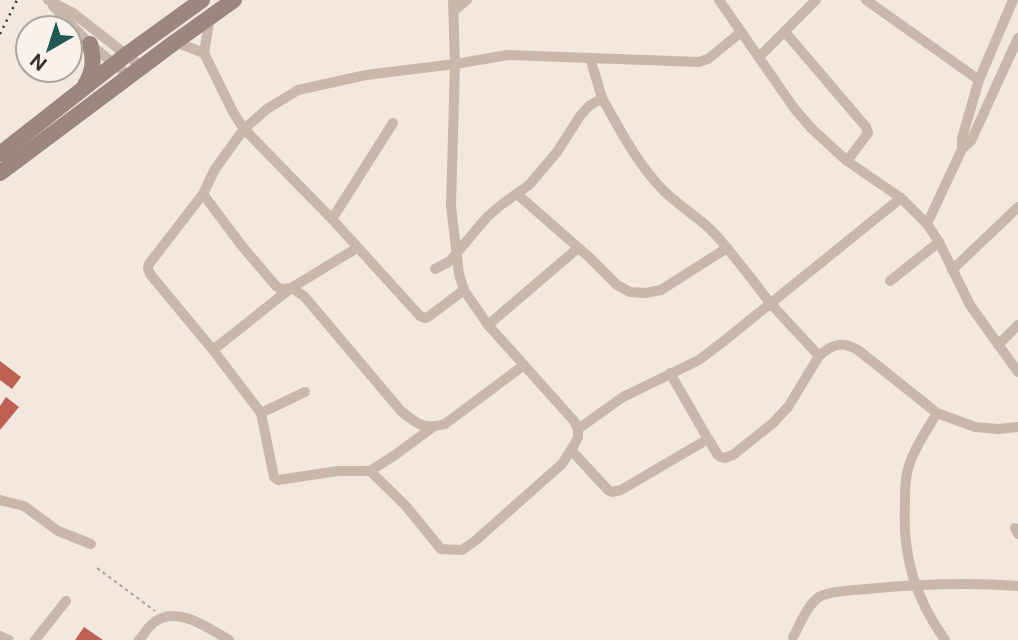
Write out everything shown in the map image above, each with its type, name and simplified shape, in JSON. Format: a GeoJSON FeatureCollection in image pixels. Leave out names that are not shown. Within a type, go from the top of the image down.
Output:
{"type":"FeatureCollection","features":[{"type":"Feature","properties":{"kind":"main road"},"geometry":{"type":"LineString","coordinates":[[0,154],[83,88],[202,0]]}},
{"type":"Feature","properties":{"kind":"main road"},"geometry":{"type":"LineString","coordinates":[[0,173],[234,0]]}},
{"type":"Feature","properties":{"kind":"main road"},"geometry":{"type":"LineString","coordinates":[[83,88],[93,67],[90,44]]}},
{"type":"Feature","properties":{"kind":"street"},"geometry":{"type":"LineString","coordinates":[[49,0],[73,13],[135,72]]}},
{"type":"Feature","properties":{"kind":"street"},"geometry":{"type":"LineString","coordinates":[[370,471],[405,505],[441,549],[462,550],[562,464],[578,437],[574,421],[488,325],[464,290],[459,274],[451,206],[455,64],[453,6],[467,0]]}},
{"type":"Feature","properties":{"kind":"street"},"geometry":{"type":"LineString","coordinates":[[719,0],[794,108],[811,128],[847,161],[901,198],[927,224],[970,304],[1018,372]]}},
{"type":"Feature","properties":{"kind":"street"},"geometry":{"type":"LineString","coordinates":[[759,57],[816,0]]}},
{"type":"Feature","properties":{"kind":"street"},"geometry":{"type":"LineString","coordinates":[[866,0],[979,80]]}},
{"type":"Feature","properties":{"kind":"street"},"geometry":{"type":"LineString","coordinates":[[962,149],[962,138],[979,80],[1013,0]]}},
{"type":"Feature","properties":{"kind":"street"},"geometry":{"type":"LineString","coordinates":[[61,6],[90,44],[120,60],[135,72]]}},
{"type":"Feature","properties":{"kind":"street"},"geometry":{"type":"LineString","coordinates":[[210,17],[204,52],[244,129],[423,318],[464,290]]}},
{"type":"Feature","properties":{"kind":"street"},"geometry":{"type":"LineString","coordinates":[[524,365],[445,424],[433,427],[370,471],[338,471],[278,480],[274,477],[261,413],[150,274],[149,264],[203,194],[215,169],[244,129],[267,108],[298,90],[366,75],[508,55],[699,62],[708,59],[741,32]]}},
{"type":"Feature","properties":{"kind":"street"},"geometry":{"type":"LineString","coordinates":[[785,32],[866,127],[868,133],[847,161]]}},
{"type":"Feature","properties":{"kind":"street"},"geometry":{"type":"LineString","coordinates":[[927,224],[962,149],[971,141],[1018,38]]}},
{"type":"Feature","properties":{"kind":"street"},"geometry":{"type":"LineString","coordinates":[[175,42],[204,52]]}},
{"type":"Feature","properties":{"kind":"street"},"geometry":{"type":"LineString","coordinates":[[590,58],[602,97],[625,138],[654,180],[682,207],[704,223],[819,356]]}},
{"type":"Feature","properties":{"kind":"street"},"geometry":{"type":"LineString","coordinates":[[435,269],[450,261],[487,217],[529,185],[547,165],[584,111],[602,97]]}},
{"type":"Feature","properties":{"kind":"street"},"geometry":{"type":"LineString","coordinates":[[332,219],[393,123]]}},
{"type":"Feature","properties":{"kind":"street"},"geometry":{"type":"LineString","coordinates":[[203,194],[226,227],[270,280],[281,289],[291,288],[304,296],[401,411],[421,425],[433,427]]}},
{"type":"Feature","properties":{"kind":"street"},"geometry":{"type":"LineString","coordinates":[[517,194],[617,285],[630,292],[661,290],[727,248]]}},
{"type":"Feature","properties":{"kind":"street"},"geometry":{"type":"LineString","coordinates":[[578,429],[623,397],[699,360],[901,198]]}},
{"type":"Feature","properties":{"kind":"street"},"geometry":{"type":"LineString","coordinates":[[952,270],[1018,207]]}},
{"type":"Feature","properties":{"kind":"street"},"geometry":{"type":"LineString","coordinates":[[890,281],[939,242]]}},
{"type":"Feature","properties":{"kind":"street"},"geometry":{"type":"LineString","coordinates":[[213,350],[291,288],[357,248]]}},
{"type":"Feature","properties":{"kind":"street"},"geometry":{"type":"LineString","coordinates":[[488,325],[578,248]]}},
{"type":"Feature","properties":{"kind":"street"},"geometry":{"type":"LineString","coordinates":[[998,345],[1018,325]]}},
{"type":"Feature","properties":{"kind":"street"},"geometry":{"type":"LineString","coordinates":[[670,373],[718,455],[725,458],[733,455],[773,423],[788,407],[819,356],[828,347],[838,345],[849,345],[858,351],[937,413],[975,427],[1018,427]]}},
{"type":"Feature","properties":{"kind":"street"},"geometry":{"type":"LineString","coordinates":[[261,413],[304,392]]}},
{"type":"Feature","properties":{"kind":"street"},"geometry":{"type":"LineString","coordinates":[[937,413],[910,461],[905,482],[904,517],[906,553],[915,584],[929,615],[945,640]]}},
{"type":"Feature","properties":{"kind":"street"},"geometry":{"type":"LineString","coordinates":[[572,450],[612,492],[708,439]]}},
{"type":"Feature","properties":{"kind":"street"},"geometry":{"type":"LineString","coordinates":[[0,500],[24,506],[58,531],[91,544]]}},
{"type":"Feature","properties":{"kind":"street"},"geometry":{"type":"LineString","coordinates":[[793,637],[812,604],[824,594],[915,584],[1018,586]]}},
{"type":"Feature","properties":{"kind":"street"},"geometry":{"type":"LineString","coordinates":[[35,640],[66,601]]}},
{"type":"Feature","properties":{"kind":"street"},"geometry":{"type":"LineString","coordinates":[[139,640],[150,625],[165,618],[182,616],[229,640]]}},
{"type":"Feature","properties":{"kind":"street"},"geometry":{"type":"LineString","coordinates":[[0,636],[9,640]]}},
{"type":"Feature","properties":{"kind":"path"},"geometry":{"type":"LineString","coordinates":[[97,568],[165,618]]}},
{"type":"Feature","properties":{"kind":"building"},"geometry":{"type":"Polygon","coordinates":[[[0,361],[21,377],[12,389],[0,380],[0,361]]]}},
{"type":"Feature","properties":{"kind":"building"},"geometry":{"type":"Polygon","coordinates":[[[6,397],[19,407],[0,430],[0,406],[6,397]]]}},
{"type":"Feature","properties":{"kind":"building"},"geometry":{"type":"Polygon","coordinates":[[[84,627],[103,640],[75,640],[84,627]]]}},
{"type":"Feature","properties":{"kind":"railway"},"geometry":{"type":"LineString","coordinates":[[0,34],[17,0]]}}]}
